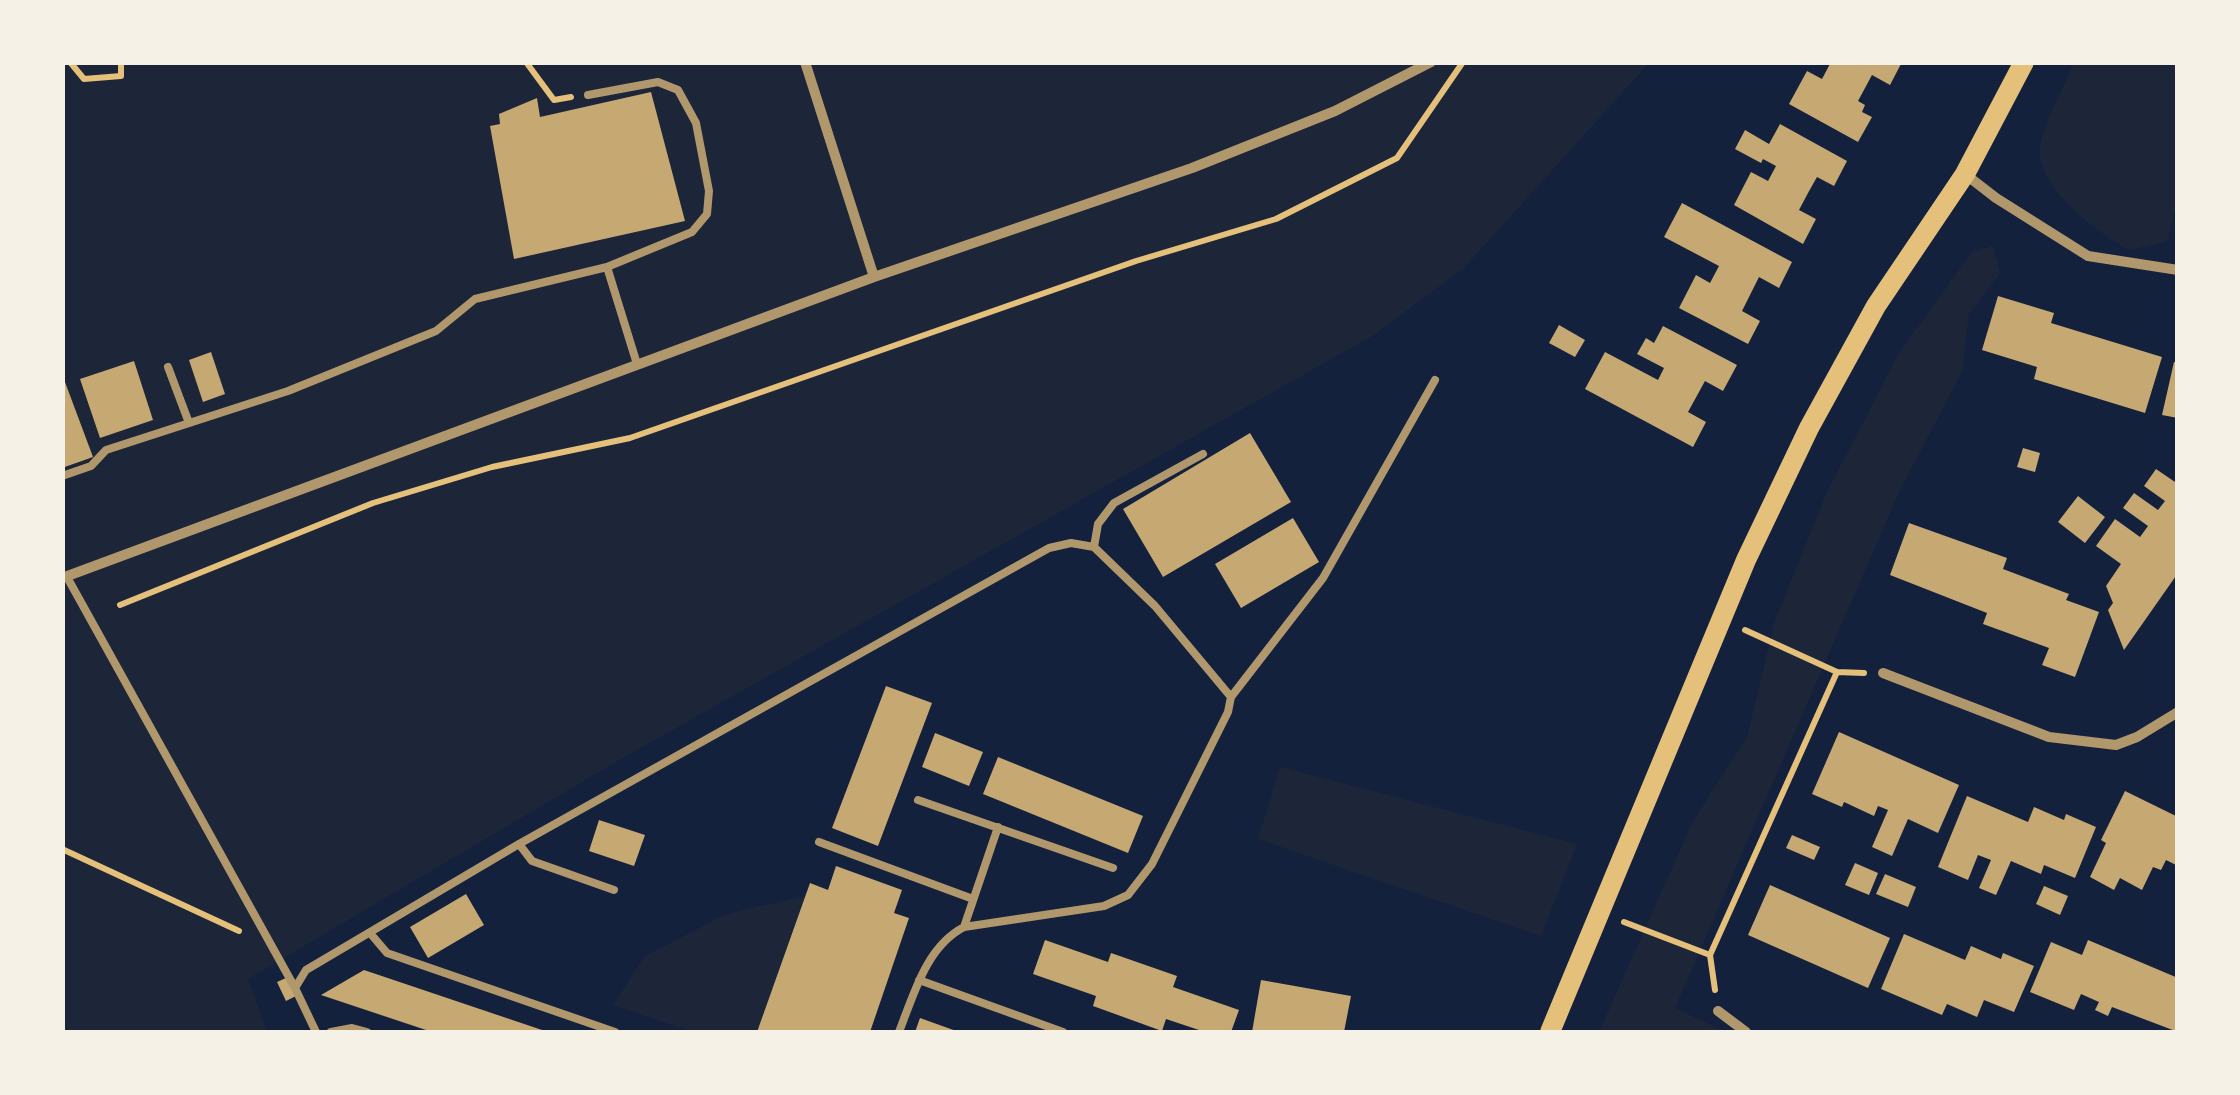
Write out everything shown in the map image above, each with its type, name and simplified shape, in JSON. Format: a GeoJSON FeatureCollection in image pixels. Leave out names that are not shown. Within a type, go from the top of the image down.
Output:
{"type":"FeatureCollection","features":[{"type":"Feature","properties":{"kind":"main road"},"geometry":{"type":"LineString","coordinates":[[1550,1032],[1720,620],[1810,428],[1876,306],[1965,174],[2024,62]]}},
{"type":"Feature","properties":{"kind":"street"},"geometry":{"type":"LineString","coordinates":[[805,62],[874,277]]}},
{"type":"Feature","properties":{"kind":"street"},"geometry":{"type":"LineString","coordinates":[[65,578],[874,277],[1192,168],[1335,111],[1432,62]]}},
{"type":"Feature","properties":{"kind":"street"},"geometry":{"type":"LineString","coordinates":[[1965,174],[2088,256],[2178,270]]}},
{"type":"Feature","properties":{"kind":"street"},"geometry":{"type":"LineString","coordinates":[[1883,673],[2049,737],[2116,745],[2178,712]]}},
{"type":"Feature","properties":{"kind":"street"},"geometry":{"type":"LineString","coordinates":[[1718,1011],[1746,1032]]}},
{"type":"Feature","properties":{"kind":"lane"},"geometry":{"type":"LineString","coordinates":[[62,476],[91,466],[106,450],[288,391],[436,331],[476,299],[607,267],[692,232],[707,214],[709,191],[696,124],[678,90],[658,82],[588,94]]}},
{"type":"Feature","properties":{"kind":"lane"},"geometry":{"type":"LineString","coordinates":[[607,267],[638,364]]}},
{"type":"Feature","properties":{"kind":"lane"},"geometry":{"type":"LineString","coordinates":[[168,367],[189,423]]}},
{"type":"Feature","properties":{"kind":"lane"},"geometry":{"type":"LineString","coordinates":[[898,1032],[919,980],[946,936],[964,927],[1104,906],[1128,895],[1152,864],[1228,712],[1231,697],[1324,578],[1435,380]]}},
{"type":"Feature","properties":{"kind":"lane"},"geometry":{"type":"LineString","coordinates":[[1094,546],[1098,524],[1114,504],[1202,454]]}},
{"type":"Feature","properties":{"kind":"lane"},"geometry":{"type":"LineString","coordinates":[[295,988],[306,970],[519,844],[1049,548],[1072,543],[1094,546],[1155,606],[1231,697]]}},
{"type":"Feature","properties":{"kind":"lane"},"geometry":{"type":"LineString","coordinates":[[65,578],[276,948],[316,1032]]}},
{"type":"Feature","properties":{"kind":"lane"},"geometry":{"type":"LineString","coordinates":[[918,800],[1112,868]]}},
{"type":"Feature","properties":{"kind":"lane"},"geometry":{"type":"LineString","coordinates":[[964,927],[998,828]]}},
{"type":"Feature","properties":{"kind":"lane"},"geometry":{"type":"LineString","coordinates":[[819,842],[974,899]]}},
{"type":"Feature","properties":{"kind":"lane"},"geometry":{"type":"LineString","coordinates":[[519,844],[532,861],[614,890]]}},
{"type":"Feature","properties":{"kind":"lane"},"geometry":{"type":"LineString","coordinates":[[370,933],[386,953],[615,1032]]}},
{"type":"Feature","properties":{"kind":"lane"},"geometry":{"type":"LineString","coordinates":[[919,980],[1063,1032]]}},
{"type":"Feature","properties":{"kind":"lane"},"geometry":{"type":"LineString","coordinates":[[330,1032],[352,1028],[367,1032]]}},
{"type":"Feature","properties":{"kind":"path"},"geometry":{"type":"LineString","coordinates":[[70,62],[84,78],[121,76],[121,62]]}},
{"type":"Feature","properties":{"kind":"path"},"geometry":{"type":"LineString","coordinates":[[526,62],[554,100],[588,94]]}},
{"type":"Feature","properties":{"kind":"path"},"geometry":{"type":"LineString","coordinates":[[120,605],[373,503],[492,467],[630,438],[1118,268],[1276,219],[1396,158],[1463,62]]}},
{"type":"Feature","properties":{"kind":"path"},"geometry":{"type":"LineString","coordinates":[[1720,620],[1837,672],[1883,673]]}},
{"type":"Feature","properties":{"kind":"path"},"geometry":{"type":"LineString","coordinates":[[1718,1011],[1710,955],[1837,672]]}},
{"type":"Feature","properties":{"kind":"path"},"geometry":{"type":"LineString","coordinates":[[62,849],[276,948]]}},
{"type":"Feature","properties":{"kind":"path"},"geometry":{"type":"LineString","coordinates":[[1644,930],[1710,955]]}},
{"type":"Feature","properties":{"kind":"shaded area"},"geometry":{"type":"Polygon","coordinates":[[[62,63],[1649,63],[1464,268],[1374,335],[621,759],[248,979],[267,1032],[63,1032],[62,63]]]}},
{"type":"Feature","properties":{"kind":"shaded area"},"geometry":{"type":"Polygon","coordinates":[[[2074,63],[2177,63],[2177,201],[2167,242],[2129,250],[2072,208],[2048,179],[2042,164],[2042,140],[2074,63]]]}},
{"type":"Feature","properties":{"kind":"shaded area"},"geometry":{"type":"Polygon","coordinates":[[[1993,246],[2000,273],[1969,314],[1962,372],[1899,492],[1675,1008],[1726,1032],[1599,1032],[1693,821],[1747,737],[1775,621],[1826,494],[1899,353],[1972,252],[1993,246]]]}},
{"type":"Feature","properties":{"kind":"shaded area"},"geometry":{"type":"Polygon","coordinates":[[[1280,767],[1577,844],[1541,936],[1258,839],[1280,767]]]}},
{"type":"Feature","properties":{"kind":"shaded area"},"geometry":{"type":"Polygon","coordinates":[[[805,896],[757,1032],[693,1032],[613,1005],[644,957],[726,914],[805,896]]]}},
{"type":"Feature","properties":{"kind":"building"},"geometry":{"type":"Polygon","coordinates":[[[1831,62],[1902,62],[1890,85],[1872,75],[1858,101],[1865,105],[1862,112],[1872,117],[1858,142],[1789,104],[1807,71],[1822,79],[1831,62]]]}},
{"type":"Feature","properties":{"kind":"building"},"geometry":{"type":"Polygon","coordinates":[[[651,92],[685,221],[514,259],[490,126],[500,124],[499,114],[537,98],[540,117],[651,92]]]}},
{"type":"Feature","properties":{"kind":"building"},"geometry":{"type":"Polygon","coordinates":[[[1780,124],[1847,161],[1834,186],[1817,177],[1808,193],[1799,210],[1816,219],[1803,244],[1734,205],[1751,172],[1768,181],[1776,166],[1735,149],[1745,130],[1769,144],[1780,124]]]}},
{"type":"Feature","properties":{"kind":"building"},"geometry":{"type":"Polygon","coordinates":[[[1682,203],[1792,262],[1779,288],[1759,277],[1742,311],[1760,321],[1748,344],[1679,308],[1696,275],[1710,283],[1719,266],[1664,237],[1682,203]]]}},
{"type":"Feature","properties":{"kind":"building"},"geometry":{"type":"Polygon","coordinates":[[[1998,296],[2054,313],[2051,323],[2162,357],[2145,413],[2034,379],[2037,367],[1982,350],[1998,296]]]}},
{"type":"Feature","properties":{"kind":"building"},"geometry":{"type":"Polygon","coordinates":[[[1559,325],[1585,340],[1575,357],[1549,343],[1559,325]]]}},
{"type":"Feature","properties":{"kind":"building"},"geometry":{"type":"Polygon","coordinates":[[[1663,326],[1737,365],[1723,391],[1705,381],[1688,412],[1706,422],[1693,447],[1585,389],[1605,352],[1658,380],[1664,368],[1637,354],[1646,338],[1654,343],[1663,326]]]}},
{"type":"Feature","properties":{"kind":"building"},"geometry":{"type":"Polygon","coordinates":[[[211,352],[225,394],[203,402],[189,360],[211,352]]]}},
{"type":"Feature","properties":{"kind":"building"},"geometry":{"type":"Polygon","coordinates":[[[134,361],[153,420],[100,438],[80,379],[134,361]]]}},
{"type":"Feature","properties":{"kind":"building"},"geometry":{"type":"Polygon","coordinates":[[[2174,362],[2178,363],[2178,418],[2162,415],[2174,362]]]}},
{"type":"Feature","properties":{"kind":"building"},"geometry":{"type":"Polygon","coordinates":[[[62,374],[93,457],[62,468],[62,374]]]}},
{"type":"Feature","properties":{"kind":"building"},"geometry":{"type":"Polygon","coordinates":[[[1250,433],[1291,502],[1163,577],[1123,509],[1250,433]]]}},
{"type":"Feature","properties":{"kind":"building"},"geometry":{"type":"Polygon","coordinates":[[[2023,448],[2040,453],[2035,472],[2017,467],[2023,448]]]}},
{"type":"Feature","properties":{"kind":"building"},"geometry":{"type":"Polygon","coordinates":[[[2156,469],[2178,484],[2178,573],[2124,650],[2108,610],[2113,603],[2106,586],[2121,564],[2096,546],[2115,519],[2140,537],[2148,526],[2123,508],[2134,493],[2158,510],[2165,501],[2144,486],[2156,469]]]}},
{"type":"Feature","properties":{"kind":"building"},"geometry":{"type":"Polygon","coordinates":[[[2078,496],[2105,517],[2085,543],[2058,522],[2078,496]]]}},
{"type":"Feature","properties":{"kind":"building"},"geometry":{"type":"Polygon","coordinates":[[[1293,518],[1319,562],[1241,608],[1215,564],[1293,518]]]}},
{"type":"Feature","properties":{"kind":"building"},"geometry":{"type":"Polygon","coordinates":[[[1909,523],[2007,558],[2003,569],[2069,594],[2066,600],[2099,612],[2075,677],[2042,665],[2049,648],[1983,624],[1987,613],[1890,575],[1909,523]]]}},
{"type":"Feature","properties":{"kind":"building"},"geometry":{"type":"Polygon","coordinates":[[[886,686],[932,703],[878,846],[832,828],[886,686]]]}},
{"type":"Feature","properties":{"kind":"building"},"geometry":{"type":"Polygon","coordinates":[[[1839,732],[1959,785],[1938,833],[1908,819],[1892,856],[1872,847],[1888,810],[1878,806],[1874,816],[1844,802],[1842,807],[1812,794],[1839,732]]]}},
{"type":"Feature","properties":{"kind":"building"},"geometry":{"type":"Polygon","coordinates":[[[935,733],[983,752],[969,786],[922,767],[935,733]]]}},
{"type":"Feature","properties":{"kind":"building"},"geometry":{"type":"Polygon","coordinates":[[[998,757],[1143,816],[1128,853],[983,794],[998,757]]]}},
{"type":"Feature","properties":{"kind":"building"},"geometry":{"type":"Polygon","coordinates":[[[2125,791],[2178,817],[2178,866],[2166,860],[2161,870],[2153,867],[2142,890],[2120,878],[2114,890],[2090,877],[2106,843],[2101,840],[2125,791]]]}},
{"type":"Feature","properties":{"kind":"building"},"geometry":{"type":"Polygon","coordinates":[[[1967,796],[2028,822],[2034,807],[2064,820],[2066,814],[2096,827],[2075,878],[2044,865],[2041,874],[2011,861],[1996,895],[1979,888],[1991,860],[1978,855],[1968,880],[1938,867],[1967,796]]]}},
{"type":"Feature","properties":{"kind":"building"},"geometry":{"type":"Polygon","coordinates":[[[599,820],[645,835],[634,866],[589,851],[599,820]]]}},
{"type":"Feature","properties":{"kind":"building"},"geometry":{"type":"Polygon","coordinates":[[[1792,835],[1820,847],[1814,860],[1786,848],[1792,835]]]}},
{"type":"Feature","properties":{"kind":"building"},"geometry":{"type":"Polygon","coordinates":[[[1855,863],[1878,873],[1869,895],[1845,885],[1855,863]]]}},
{"type":"Feature","properties":{"kind":"building"},"geometry":{"type":"Polygon","coordinates":[[[836,866],[902,890],[894,913],[909,918],[870,1032],[757,1032],[810,883],[828,890],[836,866]]]}},
{"type":"Feature","properties":{"kind":"building"},"geometry":{"type":"Polygon","coordinates":[[[1885,874],[1916,887],[1908,907],[1876,894],[1885,874]]]}},
{"type":"Feature","properties":{"kind":"building"},"geometry":{"type":"Polygon","coordinates":[[[1770,885],[1890,938],[1868,988],[1748,935],[1770,885]]]}},
{"type":"Feature","properties":{"kind":"building"},"geometry":{"type":"Polygon","coordinates":[[[2044,886],[2068,896],[2060,915],[2036,904],[2044,886]]]}},
{"type":"Feature","properties":{"kind":"building"},"geometry":{"type":"Polygon","coordinates":[[[466,894],[484,925],[428,958],[410,927],[466,894]]]}},
{"type":"Feature","properties":{"kind":"building"},"geometry":{"type":"Polygon","coordinates":[[[1904,934],[1965,960],[1971,946],[2001,959],[2003,953],[2034,966],[2014,1012],[1984,1000],[1977,1017],[1947,1004],[1942,1015],[1881,989],[1904,934]]]}},
{"type":"Feature","properties":{"kind":"building"},"geometry":{"type":"Polygon","coordinates":[[[1045,940],[1108,962],[1111,953],[1177,976],[1173,987],[1239,1010],[1231,1032],[1205,1032],[1166,1019],[1162,1031],[1093,1006],[1096,996],[1033,974],[1045,940]]]}},
{"type":"Feature","properties":{"kind":"building"},"geometry":{"type":"Polygon","coordinates":[[[2088,940],[2178,978],[2178,1032],[2112,1007],[2108,1016],[2095,1010],[2099,1002],[2081,994],[2074,1010],[2030,992],[2051,942],[2082,955],[2088,940]]]}},
{"type":"Feature","properties":{"kind":"building"},"geometry":{"type":"Polygon","coordinates":[[[364,970],[548,1032],[432,1032],[321,995],[364,970]]]}},
{"type":"Feature","properties":{"kind":"building"},"geometry":{"type":"Polygon","coordinates":[[[286,978],[296,996],[286,1001],[277,982],[286,978]]]}},
{"type":"Feature","properties":{"kind":"building"},"geometry":{"type":"Polygon","coordinates":[[[1261,980],[1351,996],[1344,1032],[1252,1032],[1261,980]]]}},
{"type":"Feature","properties":{"kind":"building"},"geometry":{"type":"Polygon","coordinates":[[[920,1018],[959,1032],[915,1032],[920,1018]]]}}]}
